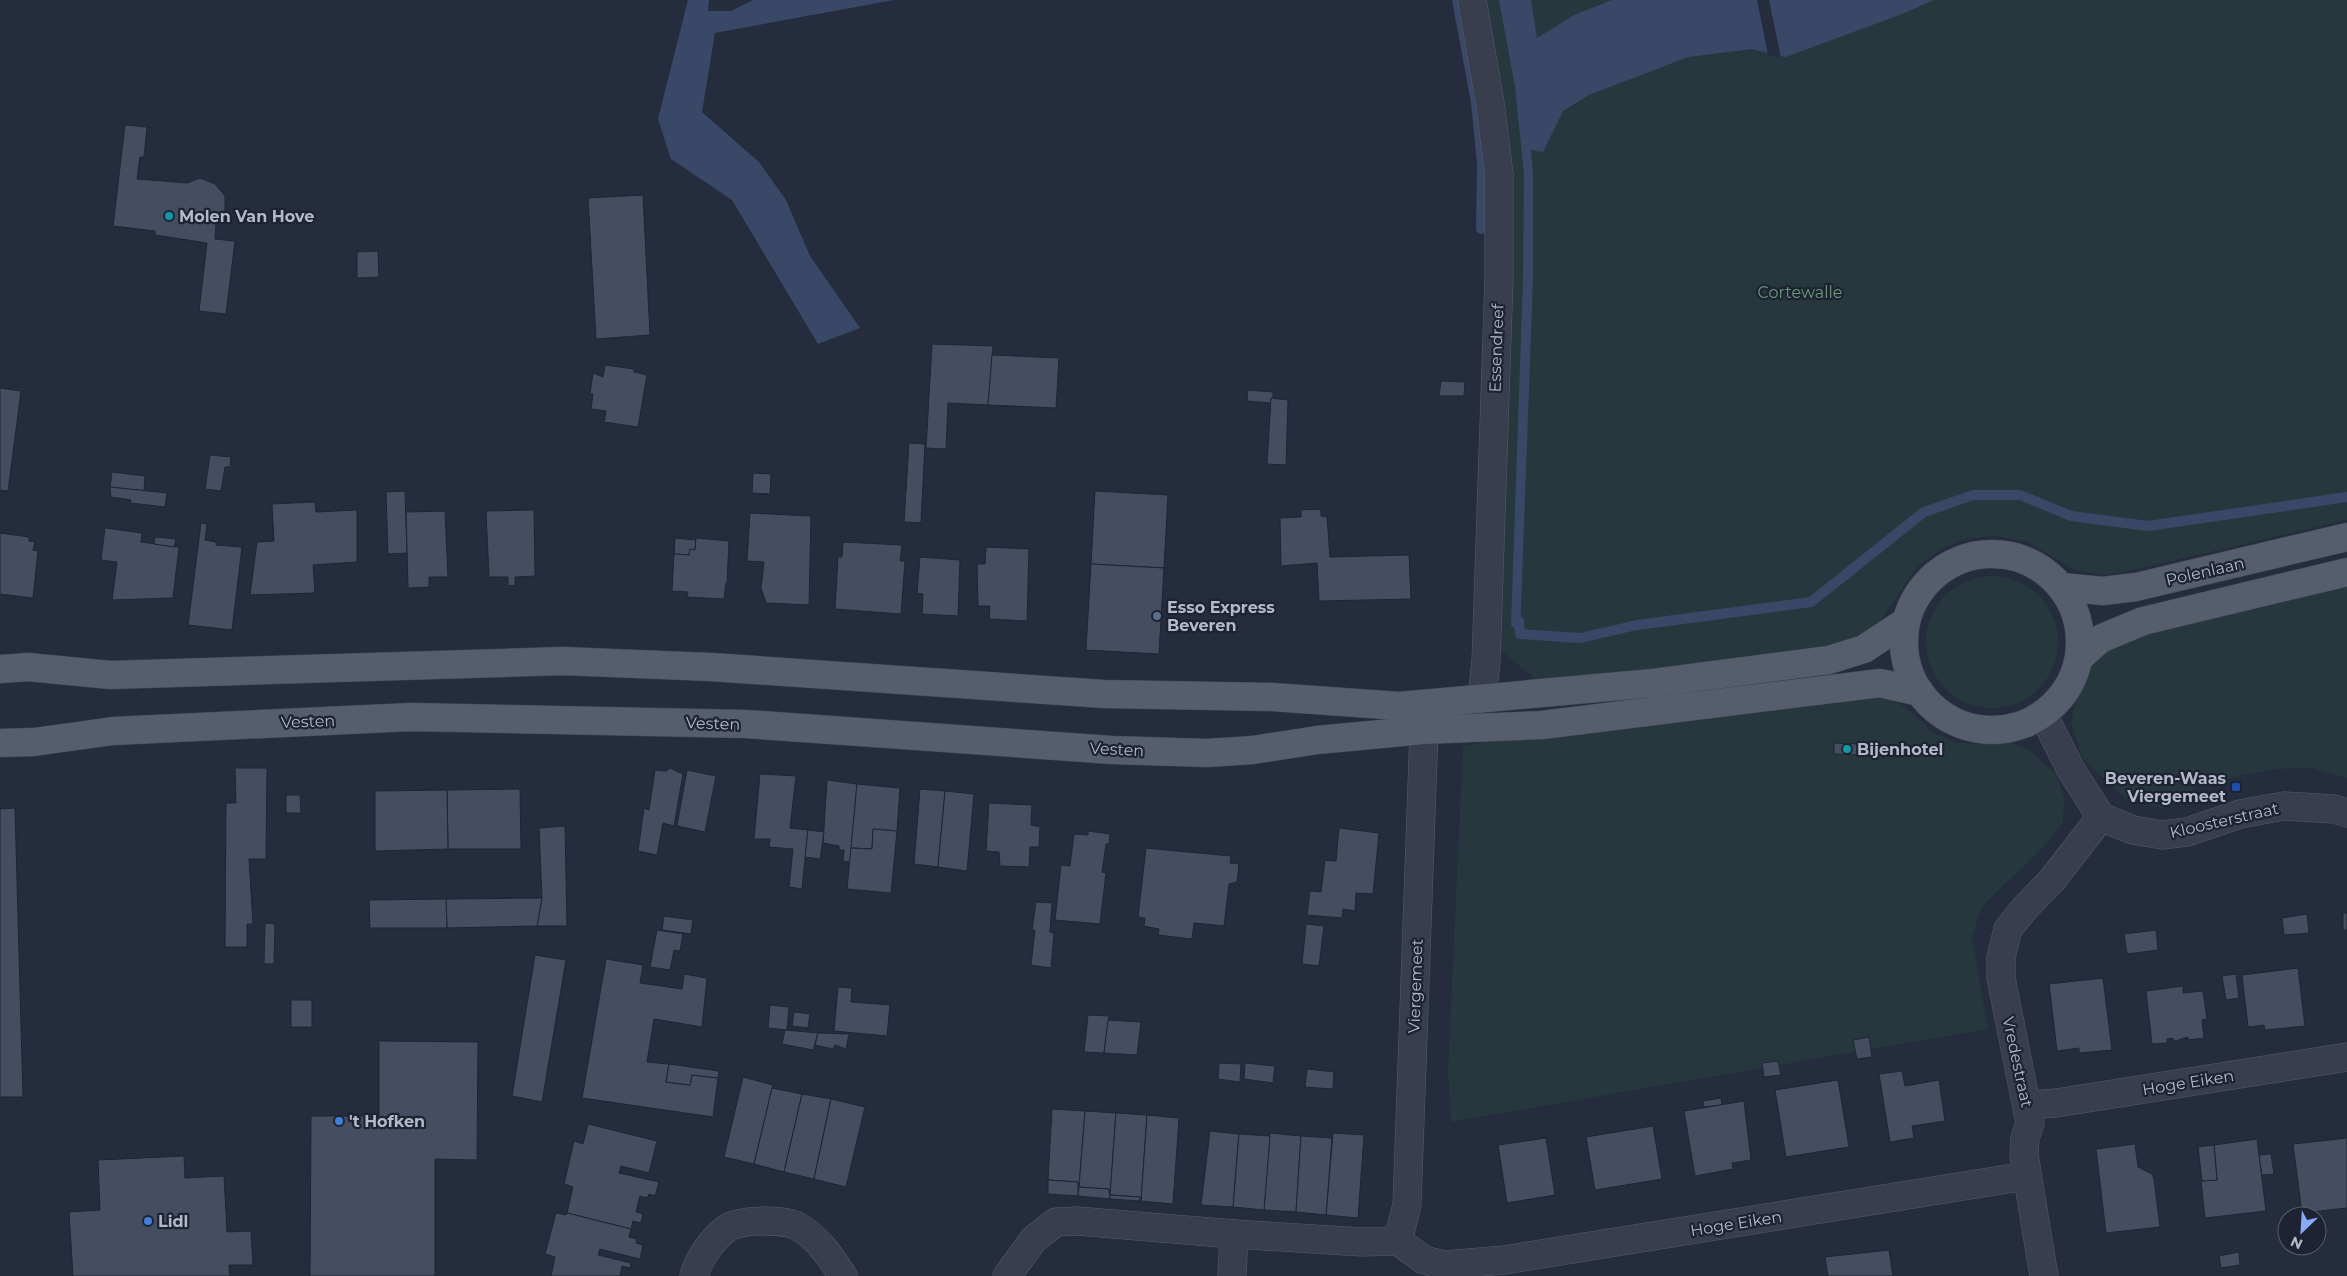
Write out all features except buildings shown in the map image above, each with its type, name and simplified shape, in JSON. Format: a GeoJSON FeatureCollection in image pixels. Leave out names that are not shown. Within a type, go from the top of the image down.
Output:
{"type":"FeatureCollection","features":[{"type":"Feature","properties":{"kind":"main road","name":"Polenlaan"},"geometry":{"type":"LineString","coordinates":[[2062,587],[2103,591],[2136,587],[2347,537]]}},
{"type":"Feature","properties":{"kind":"main road"},"geometry":{"type":"LineString","coordinates":[[1997,553],[2022,558],[2044,570],[2062,587],[2078,620],[2080,657],[2073,679],[2060,698],[2043,714],[2022,725],[2000,730],[1977,729],[1955,722],[1935,710],[1920,692],[1911,676],[1905,659],[1905,622],[1914,599],[1929,579],[1949,564],[1972,555],[1997,553]]}},
{"type":"Feature","properties":{"kind":"main road","name":"Polenlaan"},"geometry":{"type":"LineString","coordinates":[[2080,657],[2100,639],[2143,621],[2347,572]]}},
{"type":"Feature","properties":{"kind":"main road"},"geometry":{"type":"LineString","coordinates":[[0,669],[28,667],[110,675],[562,661],[711,667],[1104,694],[1338,700],[1399,706],[1653,683],[1829,660],[1864,649],[1905,622]]}},
{"type":"Feature","properties":{"kind":"main road","name":"Vesten"},"geometry":{"type":"LineString","coordinates":[[0,743],[34,742],[113,731],[411,717],[746,724],[1112,750],[1207,754],[1254,750],[1317,740],[1424,730],[1542,725],[1880,683],[1920,692]]}},
{"type":"Feature","properties":{"kind":"street","name":"Essendreef"},"geometry":{"type":"LineString","coordinates":[[1472,0],[1490,102],[1499,175],[1499,277],[1486,661],[1482,698]]}},
{"type":"Feature","properties":{"kind":"street"},"geometry":{"type":"LineString","coordinates":[[2043,714],[2070,770],[2101,817]]}},
{"type":"Feature","properties":{"kind":"street","name":"Viergemeet"},"geometry":{"type":"LineString","coordinates":[[1398,1241],[1407,1204],[1424,730]]}},
{"type":"Feature","properties":{"kind":"street","name":"Kloosterstraat"},"geometry":{"type":"LineString","coordinates":[[2101,817],[2133,830],[2162,835],[2187,832],[2240,814],[2284,806],[2334,809],[2347,813]]}},
{"type":"Feature","properties":{"kind":"street","name":"Vredestraat"},"geometry":{"type":"LineString","coordinates":[[2044,1276],[2026,1176],[2024,1138],[2030,1123],[2028,1105],[2001,978],[2001,957],[2008,929],[2062,867],[2101,817]]}},
{"type":"Feature","properties":{"kind":"street","name":"Hoge Eiken"},"geometry":{"type":"LineString","coordinates":[[2028,1105],[2056,1103],[2347,1057]]}},
{"type":"Feature","properties":{"kind":"street","name":"Hoge Eiken"},"geometry":{"type":"LineString","coordinates":[[1398,1241],[1424,1260],[1445,1264],[1504,1260],[2026,1176]]}},
{"type":"Feature","properties":{"kind":"street"},"geometry":{"type":"LineString","coordinates":[[694,1276],[707,1249],[727,1228],[762,1220],[795,1226],[822,1245],[843,1276]]}},
{"type":"Feature","properties":{"kind":"street"},"geometry":{"type":"LineString","coordinates":[[1007,1276],[1034,1239],[1056,1222],[1077,1221],[1362,1242],[1398,1241]]}},
{"type":"Feature","properties":{"kind":"street"},"geometry":{"type":"LineString","coordinates":[[1232,1276],[1234,1234]]}},
{"type":"Feature","properties":{"kind":"green space","name":"Cortewalle"},"geometry":{"type":"Polygon","coordinates":[[[1482,0],[2347,0],[2347,520],[2133,570],[2103,575],[2075,570],[2028,542],[1998,536],[1969,538],[1941,549],[1917,567],[1874,630],[1830,650],[1541,684],[1495,645],[1482,0]]]}},
{"type":"Feature","properties":{"kind":"green space"},"geometry":{"type":"Polygon","coordinates":[[[1992,576],[2005,577],[2017,581],[2039,595],[2053,617],[2057,629],[2057,655],[2053,667],[2039,689],[2017,703],[2005,707],[1992,708],[1979,707],[1967,703],[1945,689],[1931,667],[1927,655],[1926,642],[1927,629],[1931,617],[1945,595],[1967,581],[1979,577],[1992,576]]]}},
{"type":"Feature","properties":{"kind":"green space"},"geometry":{"type":"Polygon","coordinates":[[[2347,582],[2347,778],[2312,768],[2273,769],[2198,785],[2181,801],[2162,808],[2125,798],[2082,758],[2071,722],[2081,682],[2105,644],[2347,582]]]}},
{"type":"Feature","properties":{"kind":"green space"},"geometry":{"type":"Polygon","coordinates":[[[1873,695],[1890,697],[1934,733],[1955,742],[1974,744],[2011,743],[2032,751],[2056,775],[2064,797],[2063,822],[2049,841],[1982,907],[1972,937],[1988,1029],[1451,1122],[1448,1070],[1463,746],[1515,737],[1873,695]]]}},
{"type":"Feature","properties":{"kind":"water"},"geometry":{"type":"Polygon","coordinates":[[[688,0],[709,0],[708,11],[731,11],[753,0],[894,0],[715,33],[702,112],[759,162],[786,200],[810,256],[860,328],[818,344],[732,200],[671,159],[658,119],[688,0]]]}},
{"type":"Feature","properties":{"kind":"water"},"geometry":{"type":"Polygon","coordinates":[[[1499,0],[1531,0],[1537,38],[1574,15],[1612,0],[1934,0],[1902,14],[1786,57],[1752,49],[1688,57],[1589,95],[1563,111],[1543,152],[1531,150],[1533,173],[1533,278],[1520,634],[1511,625],[1523,278],[1524,174],[1515,87],[1499,0]]]}},
{"type":"Feature","properties":{"kind":"pier"},"geometry":{"type":"Polygon","coordinates":[[[1757,0],[1769,0],[1781,58],[1768,55],[1757,0]]]}},
{"type":"Feature","properties":{"kind":"waterway"},"geometry":{"type":"LineString","coordinates":[[1457,0],[1476,102],[1482,163],[1481,229]]}},
{"type":"Feature","properties":{"kind":"waterway"},"geometry":{"type":"LineString","coordinates":[[1519,621],[1520,634],[1580,638],[1637,625],[1811,602],[1924,512],[1973,495],[2020,495],[2071,516],[2148,526],[2347,497]]}},
{"type":"Feature","properties":{"kind":"place","name":"Molen Van Hove"},"geometry":{"type":"Point","coordinates":[169,216]}},
{"type":"Feature","properties":{"kind":"place","name":"Esso Express Beveren"},"geometry":{"type":"Point","coordinates":[1157,616]}},
{"type":"Feature","properties":{"kind":"place","name":"Bijenhotel"},"geometry":{"type":"Point","coordinates":[1847,749]}},
{"type":"Feature","properties":{"kind":"place","name":"Beveren-Waas Viergemeet"},"geometry":{"type":"Point","coordinates":[2236,787]}},
{"type":"Feature","properties":{"kind":"place","name":"'t Hofken"},"geometry":{"type":"Point","coordinates":[339,1121]}},
{"type":"Feature","properties":{"kind":"place","name":"Lidl"},"geometry":{"type":"Point","coordinates":[148,1221]}}]}
